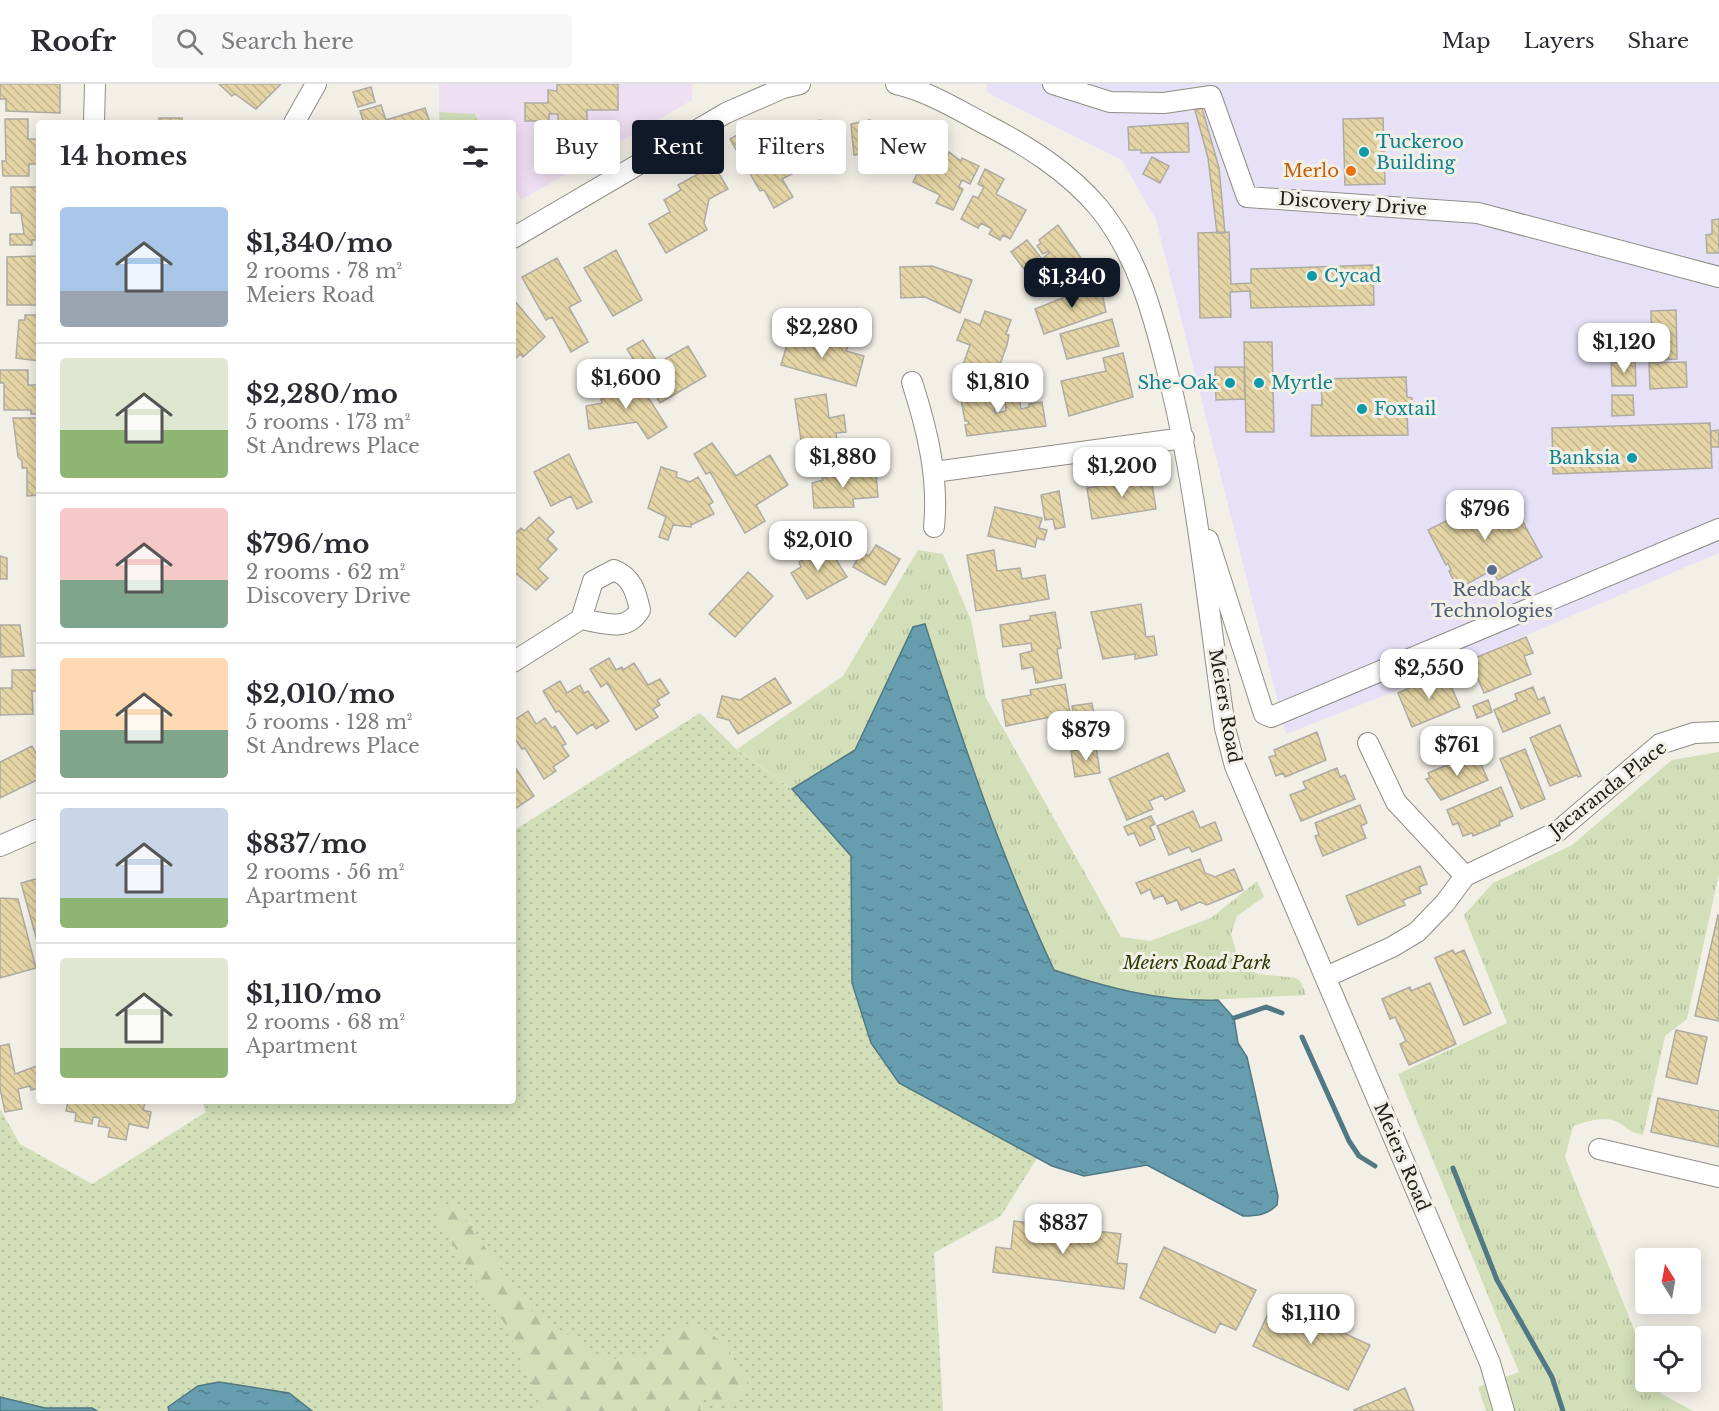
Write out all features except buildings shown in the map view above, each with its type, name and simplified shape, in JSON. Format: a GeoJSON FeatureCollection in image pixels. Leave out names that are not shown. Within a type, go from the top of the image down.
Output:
{"type":"FeatureCollection","features":[{"type":"Feature","properties":{"kind":"street"},"geometry":{"type":"LineString","coordinates":[[94,120],[95,84]]}},
{"type":"Feature","properties":{"kind":"street"},"geometry":{"type":"LineString","coordinates":[[296,120],[316,84]]}},
{"type":"Feature","properties":{"kind":"street"},"geometry":{"type":"LineString","coordinates":[[516,236],[726,113],[783,88],[800,84]]}},
{"type":"Feature","properties":{"kind":"street","name":"Meiers Road"},"geometry":{"type":"LineString","coordinates":[[896,84],[940,91],[1073,180],[1100,209],[1132,257],[1157,328],[1184,438],[1225,728],[1235,766],[1490,1363],[1504,1411]]}},
{"type":"Feature","properties":{"kind":"street","name":"Discovery Drive"},"geometry":{"type":"LineString","coordinates":[[1064,86],[1110,102],[1164,103],[1216,90],[1247,197],[1478,213],[1719,277]]}},
{"type":"Feature","properties":{"kind":"street"},"geometry":{"type":"LineString","coordinates":[[912,382],[934,472],[937,498],[934,527]]}},
{"type":"Feature","properties":{"kind":"street"},"geometry":{"type":"LineString","coordinates":[[934,472],[1184,438]]}},
{"type":"Feature","properties":{"kind":"street"},"geometry":{"type":"LineString","coordinates":[[1192,489],[1264,714],[1271,717],[1719,529]]}},
{"type":"Feature","properties":{"kind":"street"},"geometry":{"type":"LineString","coordinates":[[516,660],[581,619]]}},
{"type":"Feature","properties":{"kind":"street","name":"Jacaranda Place"},"geometry":{"type":"LineString","coordinates":[[1326,977],[1392,947],[1417,932],[1445,903],[1465,876],[1557,832],[1660,744],[1694,733],[1719,732]]}},
{"type":"Feature","properties":{"kind":"street"},"geometry":{"type":"LineString","coordinates":[[1368,743],[1396,802],[1465,876]]}},
{"type":"Feature","properties":{"kind":"street"},"geometry":{"type":"LineString","coordinates":[[0,846],[36,830]]}},
{"type":"Feature","properties":{"kind":"street"},"geometry":{"type":"LineString","coordinates":[[1599,1149],[1719,1177]]}},
{"type":"Feature","properties":{"kind":"shaded area"},"geometry":{"type":"Polygon","coordinates":[[[439,84],[692,84],[692,100],[658,120],[632,120],[632,135],[620,142],[620,120],[534,120],[534,174],[565,174],[521,200],[516,190],[516,120],[478,120],[475,114],[439,112],[439,84]]]}},
{"type":"Feature","properties":{"kind":"shaded area"},"geometry":{"type":"Polygon","coordinates":[[[987,84],[1719,84],[1719,553],[1386,695],[1286,734],[1156,220],[1122,160],[992,95],[987,91],[987,84]]]}},
{"type":"Feature","properties":{"kind":"green space"},"geometry":{"type":"Polygon","coordinates":[[[439,112],[475,114],[478,120],[440,120],[439,112]]]}},
{"type":"Feature","properties":{"kind":"green space","name":"Meiers Road Park"},"geometry":{"type":"Polygon","coordinates":[[[918,550],[943,554],[971,620],[986,698],[1121,937],[1150,941],[1211,918],[1257,881],[1264,897],[1237,916],[1231,934],[1238,958],[1258,974],[1296,978],[1301,982],[1306,995],[1190,1001],[1139,995],[1054,971],[984,799],[925,624],[913,627],[855,750],[792,789],[737,749],[843,676],[918,550]]]}},
{"type":"Feature","properties":{"kind":"green space"},"geometry":{"type":"Polygon","coordinates":[[[700,713],[736,749],[792,789],[1039,937],[1218,1000],[1234,1018],[1238,1043],[1247,1057],[1278,1196],[1278,1205],[1260,1216],[1243,1216],[1147,1165],[1084,1176],[1037,1158],[1001,1216],[934,1253],[943,1411],[0,1411],[0,1109],[20,1144],[92,1184],[206,1112],[203,1104],[516,1104],[516,829],[700,713]]]}},
{"type":"Feature","properties":{"kind":"green space"},"geometry":{"type":"Polygon","coordinates":[[[1719,752],[1719,874],[1687,1019],[1665,1036],[1643,1135],[1609,1119],[1585,1122],[1573,1126],[1565,1157],[1635,1332],[1635,1392],[1660,1392],[1693,1411],[1486,1411],[1478,1387],[1519,1372],[1398,1074],[1507,1023],[1464,915],[1493,883],[1572,845],[1672,760],[1719,752]]]}},
{"type":"Feature","properties":{"kind":"green space"},"geometry":{"type":"Polygon","coordinates":[[[440,1205],[455,1206],[533,1313],[607,1360],[652,1352],[672,1332],[685,1327],[697,1327],[718,1340],[735,1362],[748,1385],[743,1397],[730,1406],[693,1397],[701,1411],[544,1411],[506,1326],[437,1220],[440,1205]]]}},
{"type":"Feature","properties":{"kind":"water"},"geometry":{"type":"Polygon","coordinates":[[[925,624],[984,799],[1017,886],[1054,970],[1094,983],[1155,996],[1218,1000],[1234,1018],[1238,1043],[1247,1057],[1278,1196],[1277,1205],[1266,1213],[1243,1216],[1147,1165],[1084,1176],[1052,1166],[899,1083],[871,1043],[852,983],[851,856],[792,789],[855,750],[913,627],[925,624]]]}},
{"type":"Feature","properties":{"kind":"water"},"geometry":{"type":"Polygon","coordinates":[[[219,1382],[289,1393],[312,1411],[169,1411],[168,1407],[198,1386],[219,1382]]]}},
{"type":"Feature","properties":{"kind":"water"},"geometry":{"type":"Polygon","coordinates":[[[0,1397],[45,1408],[92,1408],[97,1411],[0,1411],[0,1397]]]}},
{"type":"Feature","properties":{"kind":"waterway"},"geometry":{"type":"LineString","coordinates":[[1234,1018],[1266,1007],[1282,1013]]}},
{"type":"Feature","properties":{"kind":"waterway"},"geometry":{"type":"LineString","coordinates":[[1302,1037],[1349,1141],[1359,1156],[1375,1166]]}},
{"type":"Feature","properties":{"kind":"waterway"},"geometry":{"type":"LineString","coordinates":[[1453,1168],[1497,1280],[1552,1377],[1563,1411]]}},
{"type":"Feature","properties":{"kind":"place","name":"Tuckeroo Building"},"geometry":{"type":"Point","coordinates":[1364,152]}},
{"type":"Feature","properties":{"kind":"place","name":"Merlo"},"geometry":{"type":"Point","coordinates":[1351,171]}},
{"type":"Feature","properties":{"kind":"place","name":"Cycad"},"geometry":{"type":"Point","coordinates":[1312,276]}},
{"type":"Feature","properties":{"kind":"place","name":"She-Oak"},"geometry":{"type":"Point","coordinates":[1230,383]}},
{"type":"Feature","properties":{"kind":"place","name":"Myrtle"},"geometry":{"type":"Point","coordinates":[1259,383]}},
{"type":"Feature","properties":{"kind":"place","name":"Foxtail"},"geometry":{"type":"Point","coordinates":[1362,409]}},
{"type":"Feature","properties":{"kind":"place","name":"Banksia"},"geometry":{"type":"Point","coordinates":[1632,458]}},
{"type":"Feature","properties":{"kind":"place","name":"Redback Technologies"},"geometry":{"type":"Point","coordinates":[1492,570]}}]}
